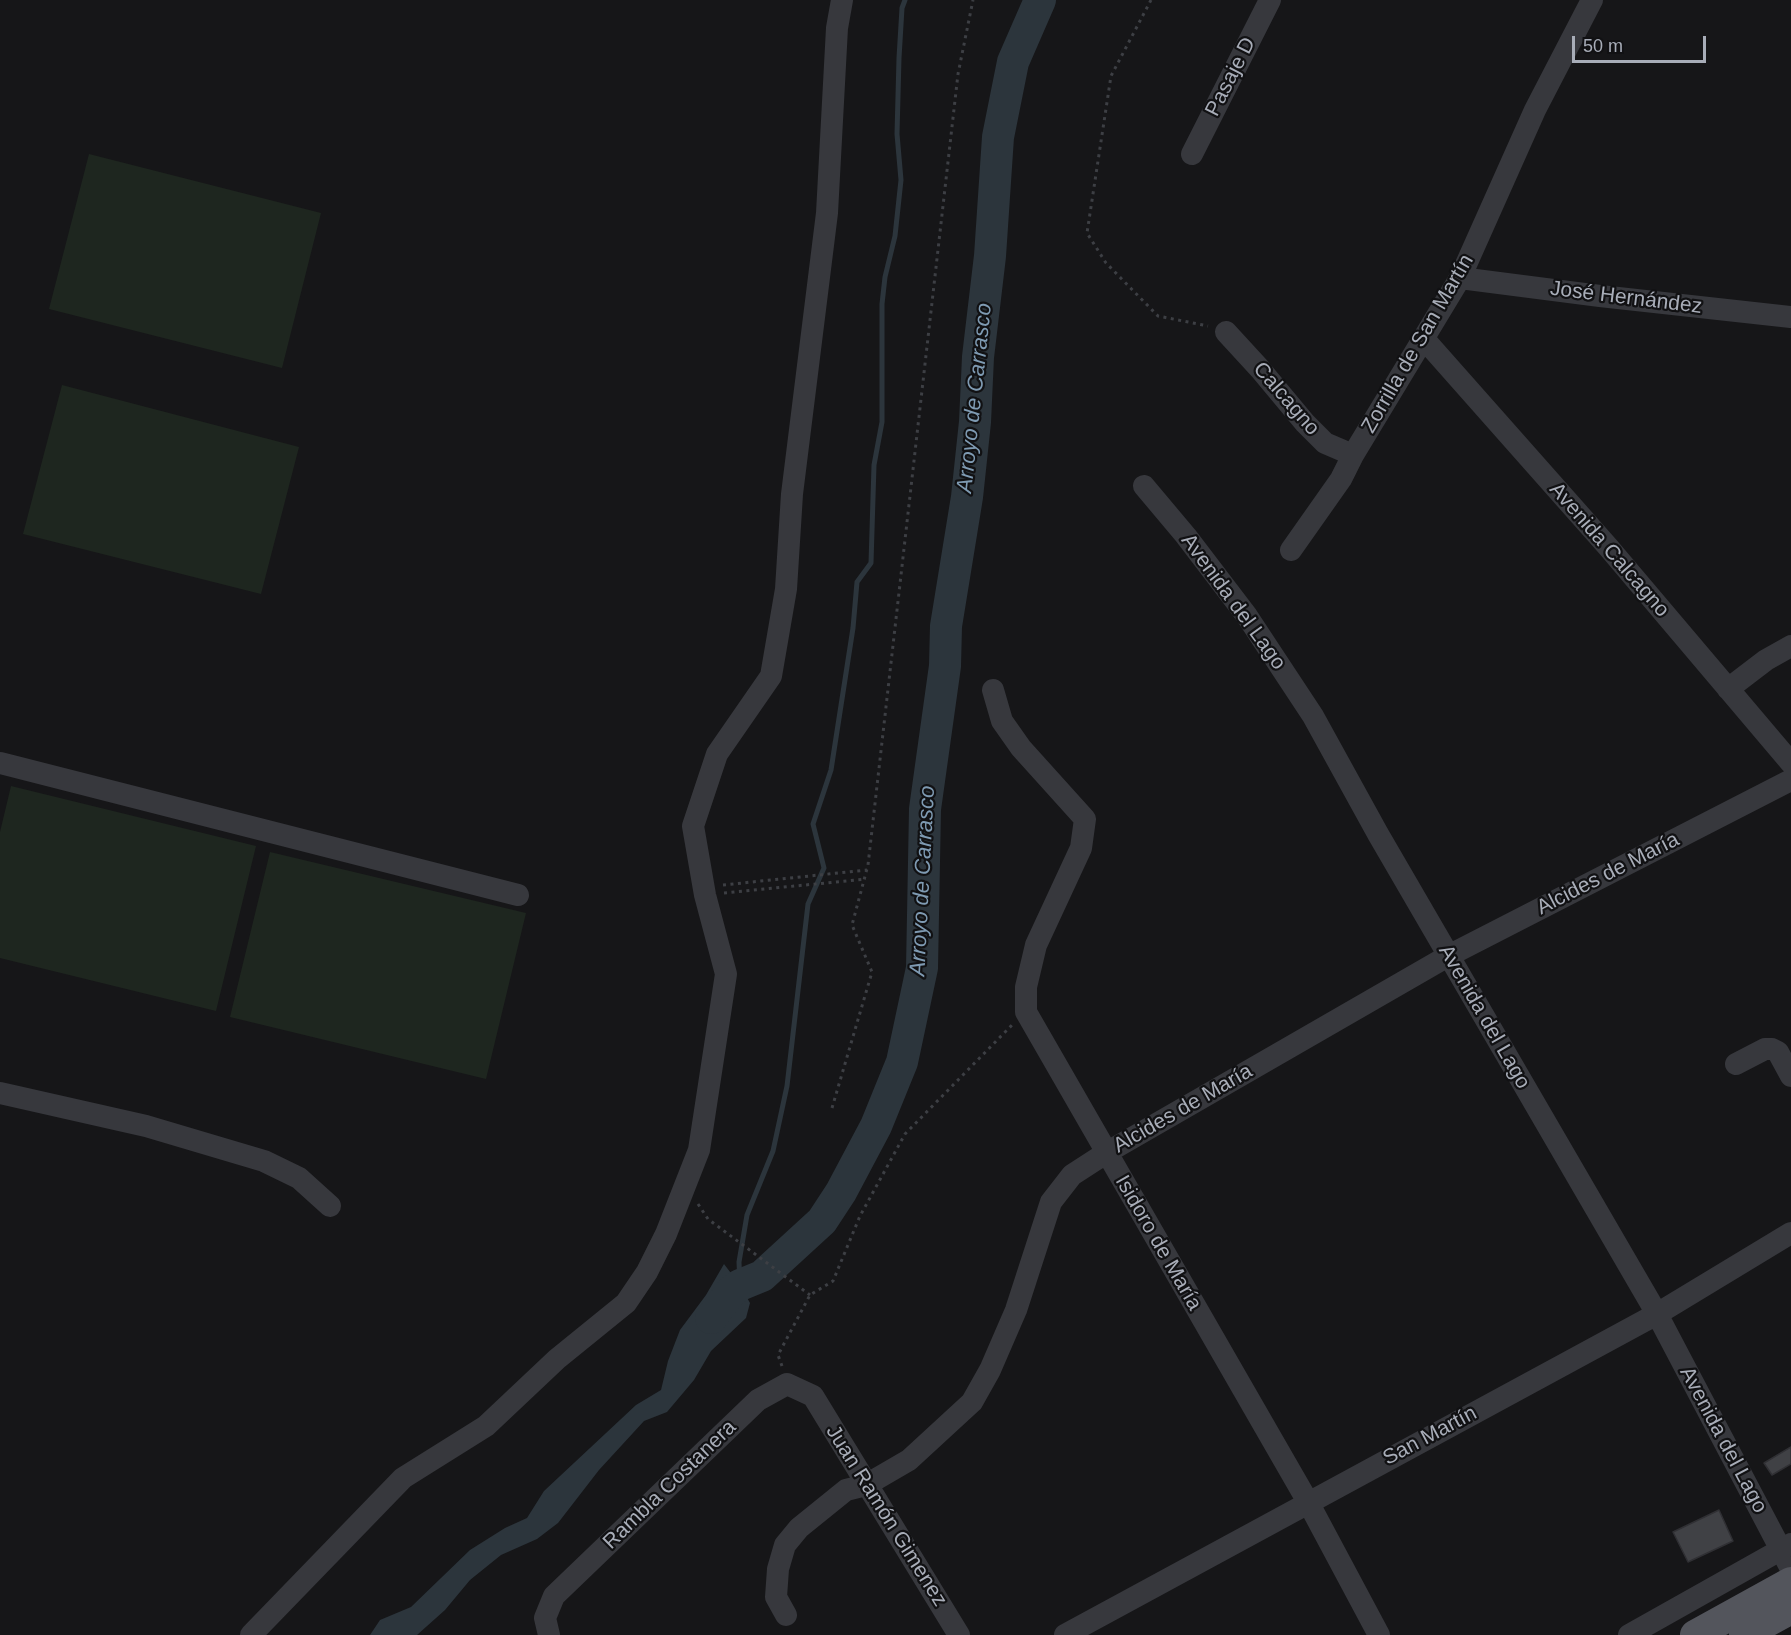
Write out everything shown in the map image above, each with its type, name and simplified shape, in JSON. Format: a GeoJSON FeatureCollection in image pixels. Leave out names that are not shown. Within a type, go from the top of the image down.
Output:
{"type":"FeatureCollection","features":[{"type":"Feature","properties":{"kind":"main road"},"geometry":{"type":"LineString","coordinates":[[1695,1635],[1791,1582]]}},
{"type":"Feature","properties":{"kind":"main road"},"geometry":{"type":"LineString","coordinates":[[1744,1635],[1791,1609]]}},
{"type":"Feature","properties":{"kind":"street"},"geometry":{"type":"LineString","coordinates":[[251,1635],[403,1478],[486,1426],[557,1359],[626,1303],[647,1272],[678,1205],[699,1150],[726,974],[704,891],[693,826],[717,754],[771,676],[786,589],[792,494],[828,213],[837,28],[842,0]]}},
{"type":"Feature","properties":{"kind":"street","name":"Pasaje D"},"geometry":{"type":"LineString","coordinates":[[1191,154],[1270,0]]}},
{"type":"Feature","properties":{"kind":"street","name":"Zorrilla de San Martín"},"geometry":{"type":"LineString","coordinates":[[1291,550],[1341,479],[1353,455],[1460,278],[1535,110],[1592,0]]}},
{"type":"Feature","properties":{"kind":"street","name":"José Hernández"},"geometry":{"type":"LineString","coordinates":[[1460,278],[1791,317]]}},
{"type":"Feature","properties":{"kind":"street","name":"Calcagno"},"geometry":{"type":"LineString","coordinates":[[1226,332],[1325,443],[1353,455]]}},
{"type":"Feature","properties":{"kind":"street","name":"Avenida Calcagno"},"geometry":{"type":"LineString","coordinates":[[1424,339],[1609,548],[1791,763]]}},
{"type":"Feature","properties":{"kind":"street","name":"Avenida del Lago"},"geometry":{"type":"LineString","coordinates":[[1144,486],[1186,536],[1247,616],[1313,716],[1448,956],[1657,1314],[1788,1554]]}},
{"type":"Feature","properties":{"kind":"street"},"geometry":{"type":"LineString","coordinates":[[1728,689],[1766,660],[1791,646]]}},
{"type":"Feature","properties":{"kind":"street"},"geometry":{"type":"LineString","coordinates":[[993,690],[1002,721],[1021,748],[1085,819],[1081,848],[1036,945],[1026,987],[1026,1012]]}},
{"type":"Feature","properties":{"kind":"street"},"geometry":{"type":"LineString","coordinates":[[0,763],[518,895]]}},
{"type":"Feature","properties":{"kind":"street","name":"Alcides de María"},"geometry":{"type":"LineString","coordinates":[[786,1615],[776,1597],[778,1569],[785,1545],[799,1528],[846,1490],[866,1485],[909,1460],[972,1402],[990,1370],[1016,1310],[1051,1202],[1072,1175],[1106,1153],[1448,956],[1791,780]]}},
{"type":"Feature","properties":{"kind":"street","name":"Isidoro de María"},"geometry":{"type":"LineString","coordinates":[[1026,1012],[1308,1502],[1379,1635]]}},
{"type":"Feature","properties":{"kind":"street"},"geometry":{"type":"LineString","coordinates":[[1736,1064],[1765,1049],[1772,1049],[1778,1052],[1791,1076]]}},
{"type":"Feature","properties":{"kind":"street"},"geometry":{"type":"LineString","coordinates":[[0,1093],[146,1126],[264,1161],[299,1178],[330,1206]]}},
{"type":"Feature","properties":{"kind":"street","name":"San Martín"},"geometry":{"type":"LineString","coordinates":[[1065,1635],[1657,1314],[1791,1233]]}},
{"type":"Feature","properties":{"kind":"street","name":"Juan Ramón Gimenez"},"geometry":{"type":"LineString","coordinates":[[787,1384],[813,1396],[959,1635]]}},
{"type":"Feature","properties":{"kind":"street","name":"Rambla Costanera"},"geometry":{"type":"LineString","coordinates":[[547,1627],[554,1596],[758,1400],[787,1384]]}},
{"type":"Feature","properties":{"kind":"street"},"geometry":{"type":"LineString","coordinates":[[1629,1635],[1788,1554]]}},
{"type":"Feature","properties":{"kind":"path"},"geometry":{"type":"LineString","coordinates":[[832,1108],[872,972],[852,925],[866,879],[958,74],[973,0]]}},
{"type":"Feature","properties":{"kind":"path"},"geometry":{"type":"LineString","coordinates":[[1151,0],[1111,76],[1087,233],[1106,263],[1158,316],[1226,332]]}},
{"type":"Feature","properties":{"kind":"path"},"geometry":{"type":"LineString","coordinates":[[704,891],[750,882],[867,870]]}},
{"type":"Feature","properties":{"kind":"path"},"geometry":{"type":"LineString","coordinates":[[704,891],[752,891],[866,879]]}},
{"type":"Feature","properties":{"kind":"path"},"geometry":{"type":"LineString","coordinates":[[787,1384],[778,1355],[810,1295],[833,1281],[860,1216],[905,1134],[1026,1012]]}},
{"type":"Feature","properties":{"kind":"path"},"geometry":{"type":"LineString","coordinates":[[708,1219],[810,1295]]}},
{"type":"Feature","properties":{"kind":"shaded area"},"geometry":{"type":"Polygon","coordinates":[[[89,154],[321,213],[282,368],[49,309],[89,154]]]}},
{"type":"Feature","properties":{"kind":"shaded area"},"geometry":{"type":"Polygon","coordinates":[[[62,385],[299,447],[261,594],[23,534],[62,385]]]}},
{"type":"Feature","properties":{"kind":"shaded area"},"geometry":{"type":"Polygon","coordinates":[[[11,786],[256,846],[216,1011],[0,958],[0,832],[11,786]]]}},
{"type":"Feature","properties":{"kind":"shaded area"},"geometry":{"type":"Polygon","coordinates":[[[270,852],[526,913],[486,1079],[230,1017],[270,852]]]}},
{"type":"Feature","properties":{"kind":"shaded area"},"geometry":{"type":"Polygon","coordinates":[[[724,1264],[750,1303],[746,1318],[711,1351],[694,1380],[667,1412],[644,1421],[599,1470],[558,1523],[537,1539],[501,1555],[470,1580],[445,1610],[417,1635],[370,1635],[380,1620],[411,1607],[470,1550],[505,1528],[527,1518],[544,1491],[636,1405],[661,1390],[668,1361],[680,1330],[706,1295],[724,1264]]]}},
{"type":"Feature","properties":{"kind":"building"},"geometry":{"type":"Polygon","coordinates":[[[1791,1447],[1791,1464],[1772,1475],[1764,1463],[1791,1447]]]}},
{"type":"Feature","properties":{"kind":"building"},"geometry":{"type":"Polygon","coordinates":[[[1719,1510],[1733,1541],[1688,1562],[1673,1532],[1719,1510]]]}},
{"type":"Feature","properties":{"kind":"waterway"},"geometry":{"type":"LineString","coordinates":[[740,1285],[739,1262],[747,1215],[773,1151],[787,1086],[808,904],[824,868],[813,824],[831,770],[853,628],[857,582],[871,563],[874,465],[882,422],[882,304],[885,277],[895,236],[901,180],[897,134],[899,58],[902,8],[905,0]]}},
{"type":"Feature","properties":{"kind":"waterway","name":"Arroyo de Carrasco"},"geometry":{"type":"LineString","coordinates":[[711,1318],[731,1292],[740,1285],[762,1276],[822,1221],[841,1192],[876,1126],[902,1062],[922,968],[925,809],[945,666],[946,626],[967,497],[975,422],[978,357],[990,256],[998,137],[1013,62],[1040,0]]}}]}
